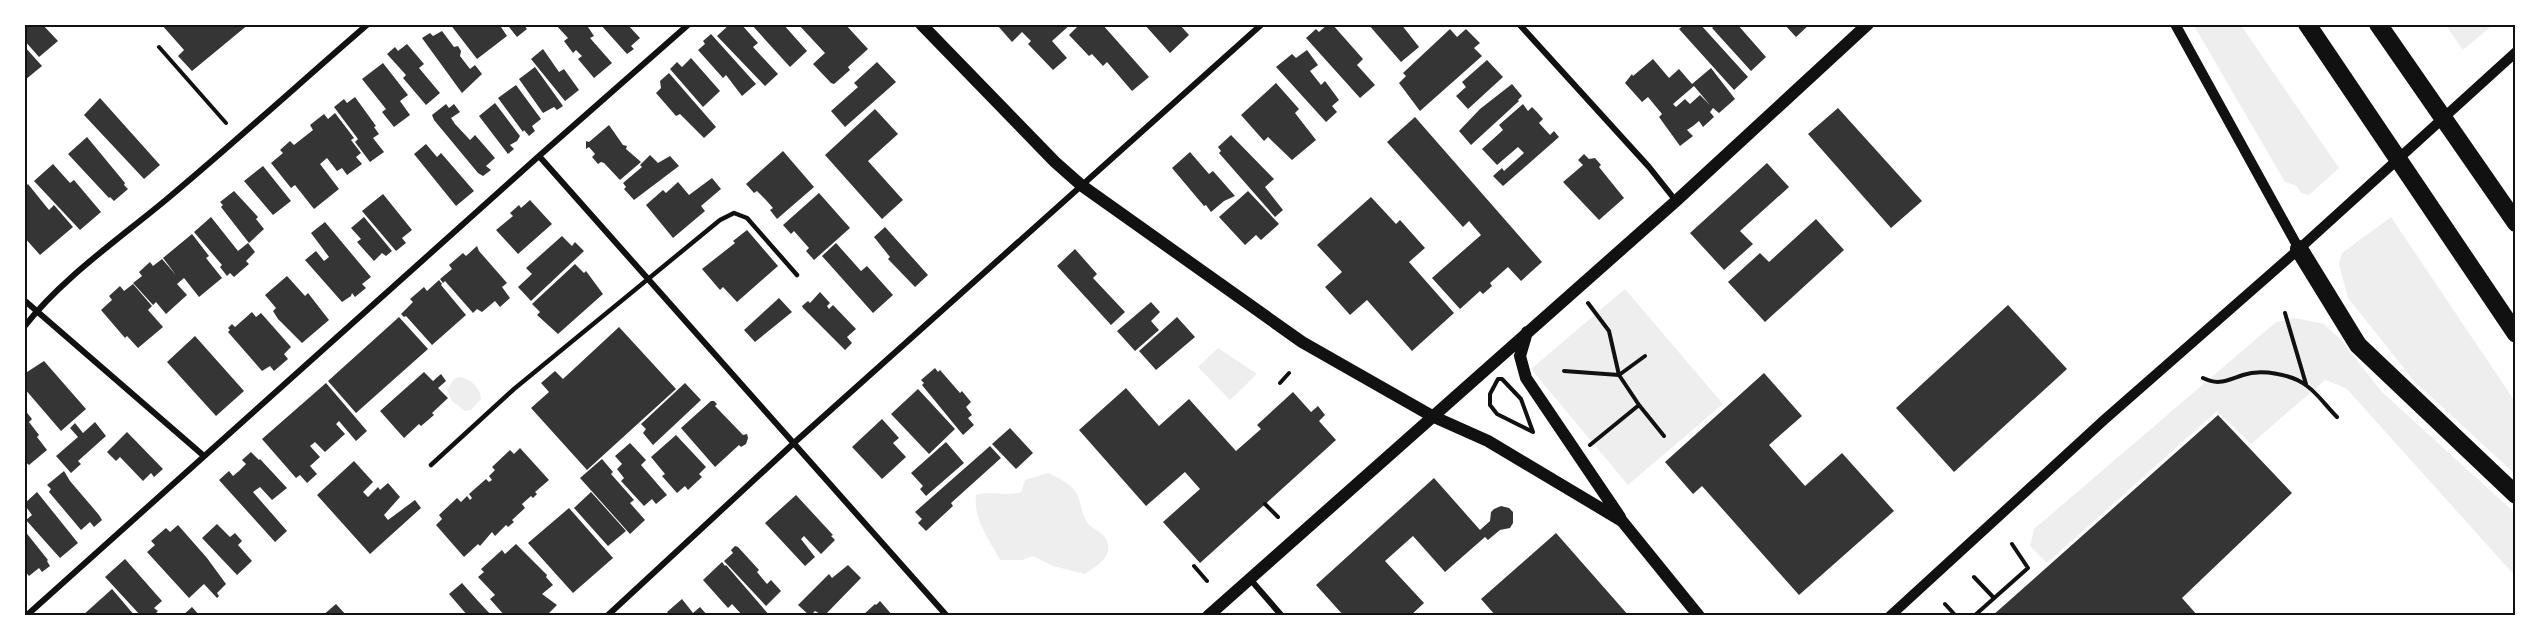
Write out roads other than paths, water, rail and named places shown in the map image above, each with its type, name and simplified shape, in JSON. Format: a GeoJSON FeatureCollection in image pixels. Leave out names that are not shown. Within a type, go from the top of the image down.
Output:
{"type":"FeatureCollection","features":[{"type":"Feature","properties":{"kind":"highway"},"geometry":{"type":"LineString","coordinates":[[2307,24],[2516,334]]}},
{"type":"Feature","properties":{"kind":"highway"},"geometry":{"type":"LineString","coordinates":[[2378,24],[2516,223]]}},
{"type":"Feature","properties":{"kind":"highway"},"geometry":{"type":"LineString","coordinates":[[2299,249],[2358,345],[2516,495]]}},
{"type":"Feature","properties":{"kind":"main road"},"geometry":{"type":"LineString","coordinates":[[921,24],[1055,162],[1081,185],[1302,342],[1432,416],[1488,441],[1622,521]]}},
{"type":"Feature","properties":{"kind":"main road"},"geometry":{"type":"LineString","coordinates":[[1208,616],[1676,201],[1868,24]]}},
{"type":"Feature","properties":{"kind":"main road"},"geometry":{"type":"LineString","coordinates":[[1527,332],[1520,356],[1526,378],[1622,521],[1699,616]]}},
{"type":"Feature","properties":{"kind":"street"},"geometry":{"type":"LineString","coordinates":[[24,327],[37,310],[368,24]]}},
{"type":"Feature","properties":{"kind":"street"},"geometry":{"type":"LineString","coordinates":[[26,616],[539,156],[690,24]]}},
{"type":"Feature","properties":{"kind":"street"},"geometry":{"type":"LineString","coordinates":[[607,616],[795,442],[962,295],[1081,185],[1262,24]]}},
{"type":"Feature","properties":{"kind":"street"},"geometry":{"type":"LineString","coordinates":[[1519,24],[1676,201]]}},
{"type":"Feature","properties":{"kind":"street"},"geometry":{"type":"LineString","coordinates":[[2175,24],[2299,249]]}},
{"type":"Feature","properties":{"kind":"street"},"geometry":{"type":"LineString","coordinates":[[1890,616],[2104,420],[2299,249],[2516,52]]}},
{"type":"Feature","properties":{"kind":"street"},"geometry":{"type":"LineString","coordinates":[[539,156],[947,616]]}},
{"type":"Feature","properties":{"kind":"street"},"geometry":{"type":"LineString","coordinates":[[24,300],[204,456]]}},
{"type":"Feature","properties":{"kind":"street"},"geometry":{"type":"LineString","coordinates":[[1250,579],[1282,616]]}},
{"type":"Feature","properties":{"kind":"lane"},"geometry":{"type":"LineString","coordinates":[[431,465],[514,389],[720,220],[734,213],[747,218],[797,275]]}}]}
